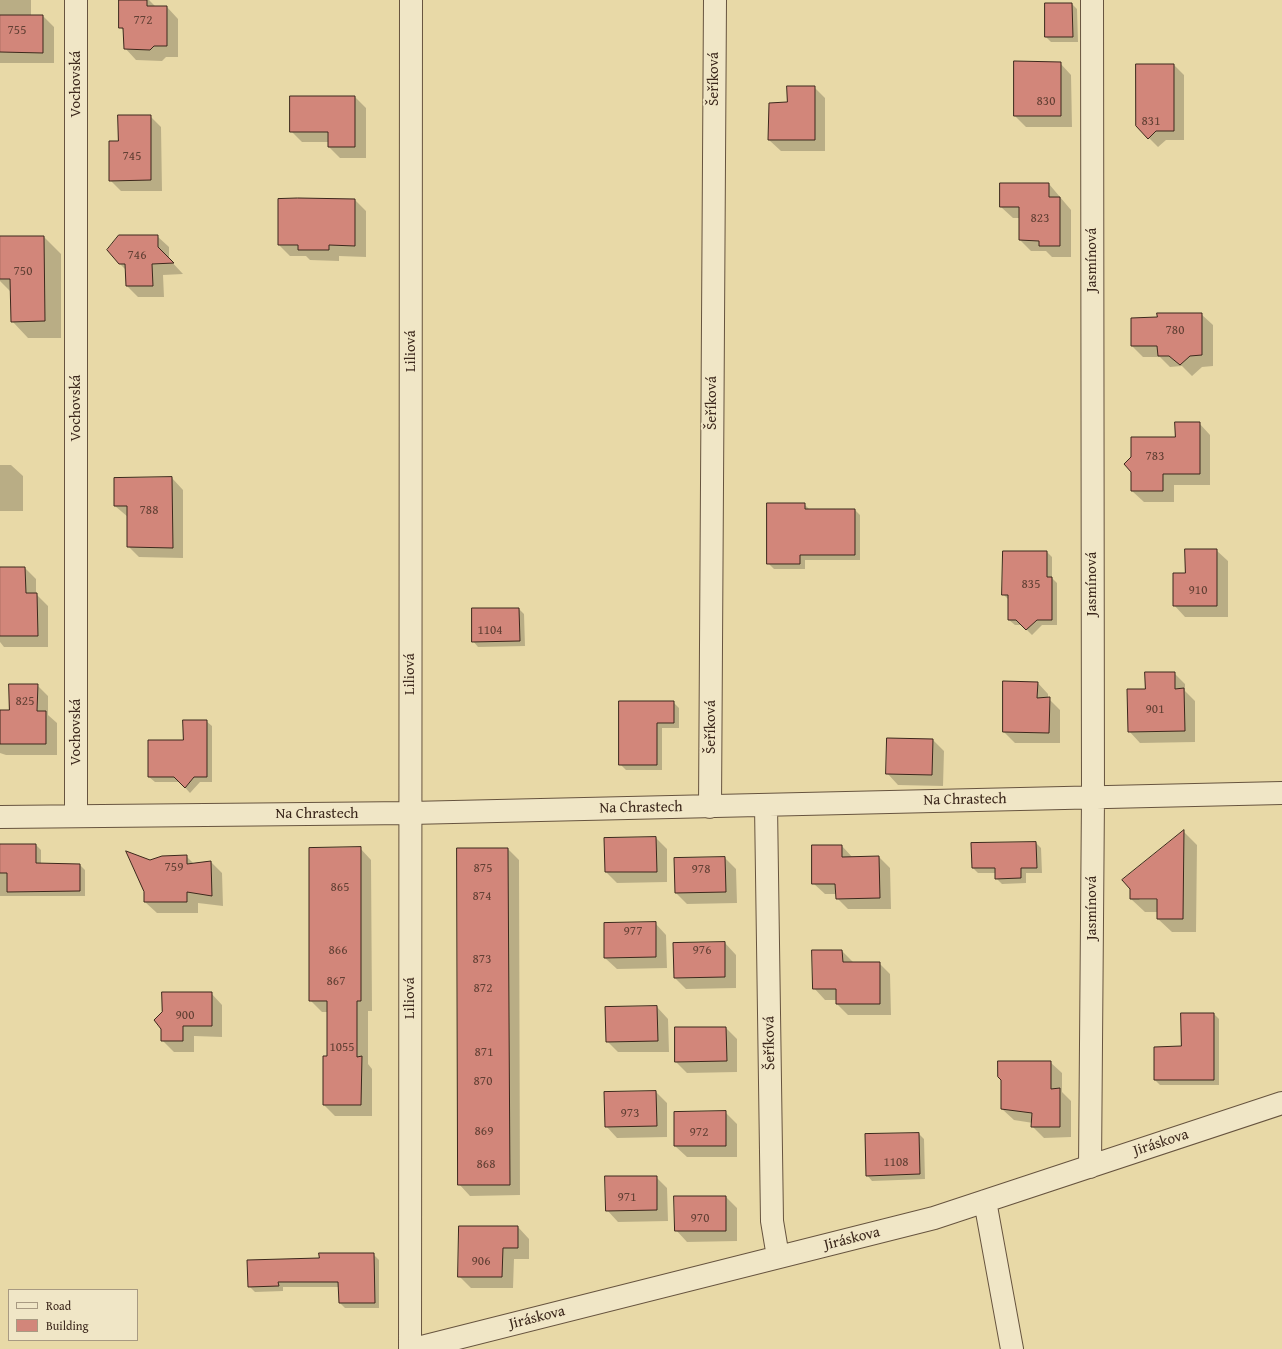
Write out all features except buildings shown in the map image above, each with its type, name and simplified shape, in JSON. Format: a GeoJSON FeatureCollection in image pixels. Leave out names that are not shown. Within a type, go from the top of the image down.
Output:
{"type":"FeatureCollection","features":[{"type":"Feature","properties":{"kind":"street","name":"Vochovská"},"geometry":{"type":"LineString","coordinates":[[76,0],[76,816]]}},
{"type":"Feature","properties":{"kind":"street","name":"Liliová"},"geometry":{"type":"LineString","coordinates":[[410,1349],[411,0]]}},
{"type":"Feature","properties":{"kind":"street","name":"Šeříková"},"geometry":{"type":"LineString","coordinates":[[710,807],[715,0]]}},
{"type":"Feature","properties":{"kind":"street","name":"Jasmínová"},"geometry":{"type":"LineString","coordinates":[[1090,1167],[1093,797],[1092,0]]}},
{"type":"Feature","properties":{"kind":"street","name":"Na Chrastech"},"geometry":{"type":"LineString","coordinates":[[0,817],[410,813],[1282,793]]}},
{"type":"Feature","properties":{"kind":"street","name":"Šeříková"},"geometry":{"type":"LineString","coordinates":[[766,805],[772,1221],[778,1257]]}},
{"type":"Feature","properties":{"kind":"street","name":"Jiráskova"},"geometry":{"type":"LineString","coordinates":[[414,1349],[934,1218],[1282,1103]]}},
{"type":"Feature","properties":{"kind":"street"},"geometry":{"type":"LineString","coordinates":[[985,1202],[1012,1349]]}}]}
